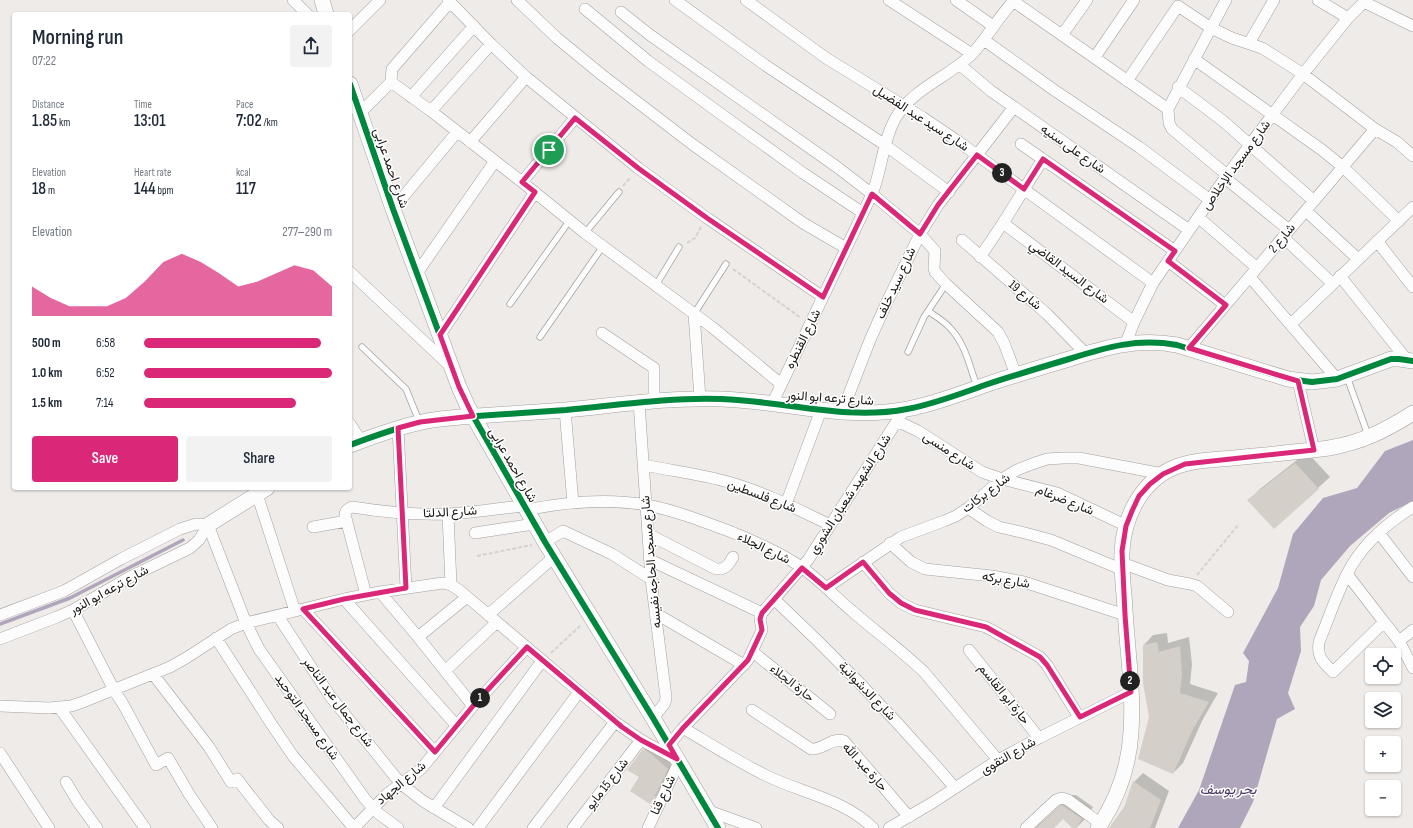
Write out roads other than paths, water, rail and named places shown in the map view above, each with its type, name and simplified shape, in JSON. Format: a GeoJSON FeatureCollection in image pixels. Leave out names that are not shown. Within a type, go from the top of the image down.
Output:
{"type":"FeatureCollection","features":[{"type":"Feature","properties":{"kind":"street"},"geometry":{"type":"LineString","coordinates":[[293,0],[305,12]]}},
{"type":"Feature","properties":{"kind":"street"},"geometry":{"type":"LineString","coordinates":[[322,0],[325,12]]}},
{"type":"Feature","properties":{"kind":"street"},"geometry":{"type":"LineString","coordinates":[[352,28],[380,0]]}},
{"type":"Feature","properties":{"kind":"street"},"geometry":{"type":"LineString","coordinates":[[517,0],[557,38],[602,75],[692,144],[803,223],[846,248]]}},
{"type":"Feature","properties":{"kind":"street"},"geometry":{"type":"LineString","coordinates":[[675,0],[765,65],[885,145],[949,192]]}},
{"type":"Feature","properties":{"kind":"street","name":"شارع سيد عبد الفضيل"},"geometry":{"type":"LineString","coordinates":[[746,0],[826,58],[941,129],[1153,283]]}},
{"type":"Feature","properties":{"kind":"street"},"geometry":{"type":"LineString","coordinates":[[889,0],[972,54]]}},
{"type":"Feature","properties":{"kind":"street"},"geometry":{"type":"LineString","coordinates":[[956,0],[993,26]]}},
{"type":"Feature","properties":{"kind":"street"},"geometry":{"type":"LineString","coordinates":[[1062,36],[1087,0]]}},
{"type":"Feature","properties":{"kind":"street"},"geometry":{"type":"LineString","coordinates":[[1095,57],[1134,0]]}},
{"type":"Feature","properties":{"kind":"street"},"geometry":{"type":"LineString","coordinates":[[1226,0],[1178,87],[1168,109],[1168,123],[1172,129],[1226,177],[1336,280],[1410,360]]}},
{"type":"Feature","properties":{"kind":"street"},"geometry":{"type":"LineString","coordinates":[[1249,43],[1274,0]]}},
{"type":"Feature","properties":{"kind":"street"},"geometry":{"type":"LineString","coordinates":[[1318,0],[1348,18]]}},
{"type":"Feature","properties":{"kind":"street"},"geometry":{"type":"LineString","coordinates":[[391,82],[392,69],[449,1],[526,77],[638,168],[707,218],[823,297]]}},
{"type":"Feature","properties":{"kind":"street"},"geometry":{"type":"LineString","coordinates":[[1014,1],[1168,109]]}},
{"type":"Feature","properties":{"kind":"street","name":"شارع القنطره"},"geometry":{"type":"LineString","coordinates":[[772,404],[872,194],[877,181],[889,131],[904,106],[920,91],[960,65],[972,54],[1014,1]]}},
{"type":"Feature","properties":{"kind":"street"},"geometry":{"type":"LineString","coordinates":[[1366,1],[1413,26]]}},
{"type":"Feature","properties":{"kind":"street","name":"شارع مسجد الإخلاص"},"geometry":{"type":"LineString","coordinates":[[1126,343],[1134,322],[1153,283],[1226,177],[1303,74],[1348,18],[1366,1]]}},
{"type":"Feature","properties":{"kind":"street"},"geometry":{"type":"LineString","coordinates":[[1128,81],[1178,6],[1211,28],[1232,38],[1262,48],[1303,74],[1375,129],[1397,142],[1413,156]]}},
{"type":"Feature","properties":{"kind":"street"},"geometry":{"type":"LineString","coordinates":[[586,9],[648,61],[803,173],[863,213]]}},
{"type":"Feature","properties":{"kind":"street"},"geometry":{"type":"LineString","coordinates":[[622,12],[650,35],[837,167],[920,234],[935,251],[934,270],[946,284],[998,332],[1016,374]]}},
{"type":"Feature","properties":{"kind":"street"},"geometry":{"type":"LineString","coordinates":[[411,97],[474,26]]}},
{"type":"Feature","properties":{"kind":"street"},"geometry":{"type":"LineString","coordinates":[[984,40],[1054,90],[1139,147],[1210,200]]}},
{"type":"Feature","properties":{"kind":"street"},"geometry":{"type":"LineString","coordinates":[[431,112],[491,44]]}},
{"type":"Feature","properties":{"kind":"street"},"geometry":{"type":"LineString","coordinates":[[1194,59],[1343,166],[1399,221]]}},
{"type":"Feature","properties":{"kind":"street","name":"شارع على سنيه"},"geometry":{"type":"LineString","coordinates":[[960,65],[972,76],[1014,107],[1189,230]]}},
{"type":"Feature","properties":{"kind":"street"},"geometry":{"type":"LineString","coordinates":[[470,142],[526,77]]}},
{"type":"Feature","properties":{"kind":"street"},"geometry":{"type":"LineString","coordinates":[[391,82],[535,192],[585,233],[694,314],[781,384]]}},
{"type":"Feature","properties":{"kind":"street"},"geometry":{"type":"LineString","coordinates":[[355,105],[391,82]]}},
{"type":"Feature","properties":{"kind":"street"},"geometry":{"type":"LineString","coordinates":[[1178,87],[1223,122],[1314,201]]}},
{"type":"Feature","properties":{"kind":"street","name":"شارع احمد عرابى"},"geometry":{"type":"LineString","coordinates":[[352,92],[355,105],[463,397],[534,524],[653,718],[718,828]]}},
{"type":"Feature","properties":{"kind":"street","name":"شارع سيد خلف"},"geometry":{"type":"LineString","coordinates":[[842,412],[870,340],[920,234],[949,192],[1014,107]]}},
{"type":"Feature","properties":{"kind":"street"},"geometry":{"type":"LineString","coordinates":[[522,182],[575,118]]}},
{"type":"Feature","properties":{"kind":"street","name":"شارع 2"},"geometry":{"type":"LineString","coordinates":[[1189,348],[1375,129]]}},
{"type":"Feature","properties":{"kind":"street"},"geometry":{"type":"LineString","coordinates":[[393,208],[457,132]]}},
{"type":"Feature","properties":{"kind":"street"},"geometry":{"type":"LineString","coordinates":[[1021,144],[1175,251]]}},
{"type":"Feature","properties":{"kind":"street"},"geometry":{"type":"LineString","coordinates":[[980,256],[1043,159]]}},
{"type":"Feature","properties":{"kind":"street"},"geometry":{"type":"LineString","coordinates":[[417,273],[495,161]]}},
{"type":"Feature","properties":{"kind":"street"},"geometry":{"type":"LineString","coordinates":[[440,335],[535,192]]}},
{"type":"Feature","properties":{"kind":"street"},"geometry":{"type":"LineString","coordinates":[[1291,324],[1413,207]]}},
{"type":"Feature","properties":{"kind":"street"},"geometry":{"type":"LineString","coordinates":[[1306,211],[1358,259]]}},
{"type":"Feature","properties":{"kind":"street"},"geometry":{"type":"LineString","coordinates":[[1198,217],[1257,268]]}},
{"type":"Feature","properties":{"kind":"street","name":"شارع السيد القاضي"},"geometry":{"type":"LineString","coordinates":[[1003,222],[1134,322]]}},
{"type":"Feature","properties":{"kind":"street","name":"شارع 19"},"geometry":{"type":"LineString","coordinates":[[962,240],[1048,314],[1086,354]]}},
{"type":"Feature","properties":{"kind":"street"},"geometry":{"type":"LineString","coordinates":[[1377,241],[1413,287]]}},
{"type":"Feature","properties":{"kind":"street"},"geometry":{"type":"LineString","coordinates":[[1168,261],[1226,305]]}},
{"type":"Feature","properties":{"kind":"street"},"geometry":{"type":"LineString","coordinates":[[352,274],[452,368]]}},
{"type":"Feature","properties":{"kind":"street"},"geometry":{"type":"LineString","coordinates":[[1250,277],[1291,324],[1342,378]]}},
{"type":"Feature","properties":{"kind":"street"},"geometry":{"type":"LineString","coordinates":[[694,314],[700,398]]}},
{"type":"Feature","properties":{"kind":"street","name":"شارع مسجد الحاجه نفيسه"},"geometry":{"type":"LineString","coordinates":[[602,333],[654,368],[647,401],[644,465],[654,613],[666,698],[665,703],[653,718]]}},
{"type":"Feature","properties":{"kind":"street","name":"شارع ترعه ابو النور"},"geometry":{"type":"LineString","coordinates":[[356,443],[420,422],[473,416],[565,410],[647,401],[700,398],[748,401],[842,412],[884,412],[901,415],[1016,374],[1126,343],[1152,342],[1189,348],[1298,381],[1312,382],[1342,378],[1391,359],[1410,360]]}},
{"type":"Feature","properties":{"kind":"street"},"geometry":{"type":"LineString","coordinates":[[1298,381],[1314,450]]}},
{"type":"Feature","properties":{"kind":"street"},"geometry":{"type":"LineString","coordinates":[[565,410],[573,503]]}},
{"type":"Feature","properties":{"kind":"street"},"geometry":{"type":"LineString","coordinates":[[786,504],[821,410]]}},
{"type":"Feature","properties":{"kind":"street"},"geometry":{"type":"LineString","coordinates":[[1026,828],[1056,800],[1062,798],[1068,800],[1100,826],[1116,795],[1126,764],[1131,732],[1131,692],[1122,551],[1126,526],[1132,511],[1139,496],[1150,484],[1173,468],[1197,462],[1342,446],[1369,437],[1413,413]]}},
{"type":"Feature","properties":{"kind":"street","name":"شارع منسى"},"geometry":{"type":"LineString","coordinates":[[901,415],[918,431],[975,469],[1002,479]]}},
{"type":"Feature","properties":{"kind":"street","name":"شارع الشهيد شعبان الشوري"},"geometry":{"type":"LineString","coordinates":[[762,613],[802,568],[901,415]]}},
{"type":"Feature","properties":{"kind":"street"},"geometry":{"type":"LineString","coordinates":[[398,428],[406,588]]}},
{"type":"Feature","properties":{"kind":"street"},"geometry":{"type":"LineString","coordinates":[[352,430],[356,443]]}},
{"type":"Feature","properties":{"kind":"street","name":"شارع بركات"},"geometry":{"type":"LineString","coordinates":[[826,588],[890,543],[912,532],[944,521],[968,508],[1002,479],[1017,470],[1032,464],[1047,459],[1079,458],[1163,474]]}},
{"type":"Feature","properties":{"kind":"street","name":"شارع فلسطين"},"geometry":{"type":"LineString","coordinates":[[644,465],[727,482],[767,496],[830,525]]}},
{"type":"Feature","properties":{"kind":"street","name":"شارع ضرغام"},"geometry":{"type":"LineString","coordinates":[[1002,479],[1057,493],[1126,526]]}},
{"type":"Feature","properties":{"kind":"street"},"geometry":{"type":"LineString","coordinates":[[262,491],[299,610],[435,752]]}},
{"type":"Feature","properties":{"kind":"street","name":"شارع ترعه ابو النور"},"geometry":{"type":"LineString","coordinates":[[0,639],[73,610],[130,577],[190,548],[199,540],[208,525],[262,491]]}},
{"type":"Feature","properties":{"kind":"street","name":"شارع الجلاء"},"geometry":{"type":"LineString","coordinates":[[525,508],[573,503],[616,502],[646,505],[679,513],[710,524],[779,554],[802,568],[899,649],[924,672],[998,760]]}},
{"type":"Feature","properties":{"kind":"street","name":"شارع الدلتا"},"geometry":{"type":"LineString","coordinates":[[346,521],[346,510],[352,507],[402,513],[448,514],[525,508]]}},
{"type":"Feature","properties":{"kind":"street"},"geometry":{"type":"LineString","coordinates":[[1384,622],[1333,672],[1318,655],[1319,642],[1347,574],[1366,547],[1379,533],[1413,507]]}},
{"type":"Feature","properties":{"kind":"street"},"geometry":{"type":"LineString","coordinates":[[968,508],[987,522],[999,527],[1036,535],[1123,566],[1168,580],[1197,586],[1228,612]]}},
{"type":"Feature","properties":{"kind":"street"},"geometry":{"type":"LineString","coordinates":[[448,514],[451,585]]}},
{"type":"Feature","properties":{"kind":"street"},"geometry":{"type":"LineString","coordinates":[[313,527],[346,521],[366,594]]}},
{"type":"Feature","properties":{"kind":"street","name":"شارع ترعه ابو النور"},"geometry":{"type":"LineString","coordinates":[[0,615],[64,591],[121,559],[185,526],[196,524],[208,525]]}},
{"type":"Feature","properties":{"kind":"street"},"geometry":{"type":"LineString","coordinates":[[475,533],[534,524]]}},
{"type":"Feature","properties":{"kind":"street","name":"شارع مسجد التوحيد"},"geometry":{"type":"LineString","coordinates":[[208,525],[246,623],[259,649],[372,808],[398,828]]}},
{"type":"Feature","properties":{"kind":"street"},"geometry":{"type":"LineString","coordinates":[[545,542],[563,531],[612,554],[651,579]]}},
{"type":"Feature","properties":{"kind":"street"},"geometry":{"type":"LineString","coordinates":[[1379,533],[1413,577]]}},
{"type":"Feature","properties":{"kind":"street"},"geometry":{"type":"LineString","coordinates":[[648,534],[716,569],[723,569],[726,567],[733,557]]}},
{"type":"Feature","properties":{"kind":"street","name":"شارع بركه"},"geometry":{"type":"LineString","coordinates":[[890,543],[911,562],[925,569],[992,576],[1024,582],[1125,615]]}},
{"type":"Feature","properties":{"kind":"street"},"geometry":{"type":"LineString","coordinates":[[488,615],[554,557]]}},
{"type":"Feature","properties":{"kind":"street"},"geometry":{"type":"LineString","coordinates":[[650,560],[762,613],[760,619],[762,630],[753,652],[744,665],[683,728],[669,745]]}},
{"type":"Feature","properties":{"kind":"street"},"geometry":{"type":"LineString","coordinates":[[863,562],[889,593],[901,603],[915,610],[986,627],[1040,657],[1047,665],[1080,717]]}},
{"type":"Feature","properties":{"kind":"street"},"geometry":{"type":"LineString","coordinates":[[1347,574],[1399,642],[1413,668]]}},
{"type":"Feature","properties":{"kind":"street"},"geometry":{"type":"LineString","coordinates":[[0,706],[59,707],[83,702],[154,674],[186,658],[230,629],[246,623],[366,594],[439,584],[451,585],[616,722],[641,740],[678,760]]}},
{"type":"Feature","properties":{"kind":"street"},"geometry":{"type":"LineString","coordinates":[[380,592],[473,706]]}},
{"type":"Feature","properties":{"kind":"street"},"geometry":{"type":"LineString","coordinates":[[418,637],[467,597]]}},
{"type":"Feature","properties":{"kind":"street"},"geometry":{"type":"LineString","coordinates":[[344,599],[456,725]]}},
{"type":"Feature","properties":{"kind":"street","name":"شارع الدشوانية"},"geometry":{"type":"LineString","coordinates":[[774,599],[864,687],[920,747],[954,788]]}},
{"type":"Feature","properties":{"kind":"street"},"geometry":{"type":"LineString","coordinates":[[73,610],[114,690],[156,765],[168,758],[189,794],[212,828]]}},
{"type":"Feature","properties":{"kind":"street"},"geometry":{"type":"LineString","coordinates":[[654,613],[744,665]]}},
{"type":"Feature","properties":{"kind":"street","name":"شارع جمال عبد الناصر"},"geometry":{"type":"LineString","coordinates":[[278,616],[330,696],[401,784],[434,808],[468,828]]}},
{"type":"Feature","properties":{"kind":"street"},"geometry":{"type":"LineString","coordinates":[[445,671],[497,622]]}},
{"type":"Feature","properties":{"kind":"street"},"geometry":{"type":"LineString","coordinates":[[1399,642],[1413,630]]}},
{"type":"Feature","properties":{"kind":"street"},"geometry":{"type":"LineString","coordinates":[[216,638],[293,756],[354,828]]}},
{"type":"Feature","properties":{"kind":"street","name":"شارع الجهاد"},"geometry":{"type":"LineString","coordinates":[[354,828],[387,794],[421,769],[456,725],[527,647]]}},
{"type":"Feature","properties":{"kind":"street","name":"حارة ابو القاسم"},"geometry":{"type":"LineString","coordinates":[[969,650],[1039,738]]}},
{"type":"Feature","properties":{"kind":"street","name":"حارة الجلاء"},"geometry":{"type":"LineString","coordinates":[[753,652],[830,714]]}},
{"type":"Feature","properties":{"kind":"street"},"geometry":{"type":"LineString","coordinates":[[434,808],[542,661]]}},
{"type":"Feature","properties":{"kind":"street"},"geometry":{"type":"LineString","coordinates":[[154,674],[182,711],[231,782],[237,779],[269,820],[278,828]]}},
{"type":"Feature","properties":{"kind":"street"},"geometry":{"type":"LineString","coordinates":[[478,828],[579,692]]}},
{"type":"Feature","properties":{"kind":"street","name":"شارع التقوى"},"geometry":{"type":"LineString","coordinates":[[889,828],[909,817],[998,760],[1131,692]]}},
{"type":"Feature","properties":{"kind":"street"},"geometry":{"type":"LineString","coordinates":[[59,707],[145,828]]}},
{"type":"Feature","properties":{"kind":"street","name":"حارة عبد الله"},"geometry":{"type":"LineString","coordinates":[[752,710],[811,749],[818,748],[836,740],[844,741],[909,817]]}},
{"type":"Feature","properties":{"kind":"street"},"geometry":{"type":"LineString","coordinates":[[533,828],[616,722]]}},
{"type":"Feature","properties":{"kind":"street"},"geometry":{"type":"LineString","coordinates":[[683,728],[766,775],[822,797],[849,810],[873,828]]}},
{"type":"Feature","properties":{"kind":"street","name":"شارع 15 مايو"},"geometry":{"type":"LineString","coordinates":[[573,828],[641,740]]}},
{"type":"Feature","properties":{"kind":"street"},"geometry":{"type":"LineString","coordinates":[[0,754],[49,828]]}},
{"type":"Feature","properties":{"kind":"street","name":"شارع قنا"},"geometry":{"type":"LineString","coordinates":[[648,828],[678,760]]}},
{"type":"Feature","properties":{"kind":"street"},"geometry":{"type":"LineString","coordinates":[[66,782],[78,802],[98,828]]}},
{"type":"Feature","properties":{"kind":"street"},"geometry":{"type":"LineString","coordinates":[[706,810],[756,828]]}},
{"type":"Feature","properties":{"kind":"lane"},"geometry":{"type":"LineString","coordinates":[[585,233],[619,192]]}},
{"type":"Feature","properties":{"kind":"lane"},"geometry":{"type":"LineString","coordinates":[[510,304],[570,220]]}},
{"type":"Feature","properties":{"kind":"lane"},"geometry":{"type":"LineString","coordinates":[[540,337],[603,246]]}},
{"type":"Feature","properties":{"kind":"lane"},"geometry":{"type":"LineString","coordinates":[[656,285],[679,247]]}},
{"type":"Feature","properties":{"kind":"lane"},"geometry":{"type":"LineString","coordinates":[[694,314],[726,264]]}},
{"type":"Feature","properties":{"kind":"lane"},"geometry":{"type":"LineString","coordinates":[[908,352],[924,317],[946,284]]}},
{"type":"Feature","properties":{"kind":"lane"},"geometry":{"type":"LineString","coordinates":[[928,311],[950,328],[957,336],[963,346],[977,388]]}},
{"type":"Feature","properties":{"kind":"lane"},"geometry":{"type":"LineString","coordinates":[[362,347],[406,390],[420,422]]}},
{"type":"Feature","properties":{"kind":"lane"},"geometry":{"type":"LineString","coordinates":[[1342,378],[1369,437]]}},
{"type":"Feature","properties":{"kind":"water","name":"بحر يوسف"},"geometry":{"type":"Polygon","coordinates":[[[1413,440],[1413,501],[1389,513],[1350,546],[1321,580],[1314,606],[1300,627],[1301,651],[1288,693],[1295,709],[1277,719],[1253,802],[1240,828],[1178,828],[1199,790],[1235,685],[1246,682],[1249,661],[1243,653],[1278,588],[1293,534],[1323,498],[1357,488],[1385,451],[1413,440]]]}},
{"type":"Feature","properties":{"kind":"waterway"},"geometry":{"type":"LineString","coordinates":[[0,624],[70,598],[183,540]]}}]}
